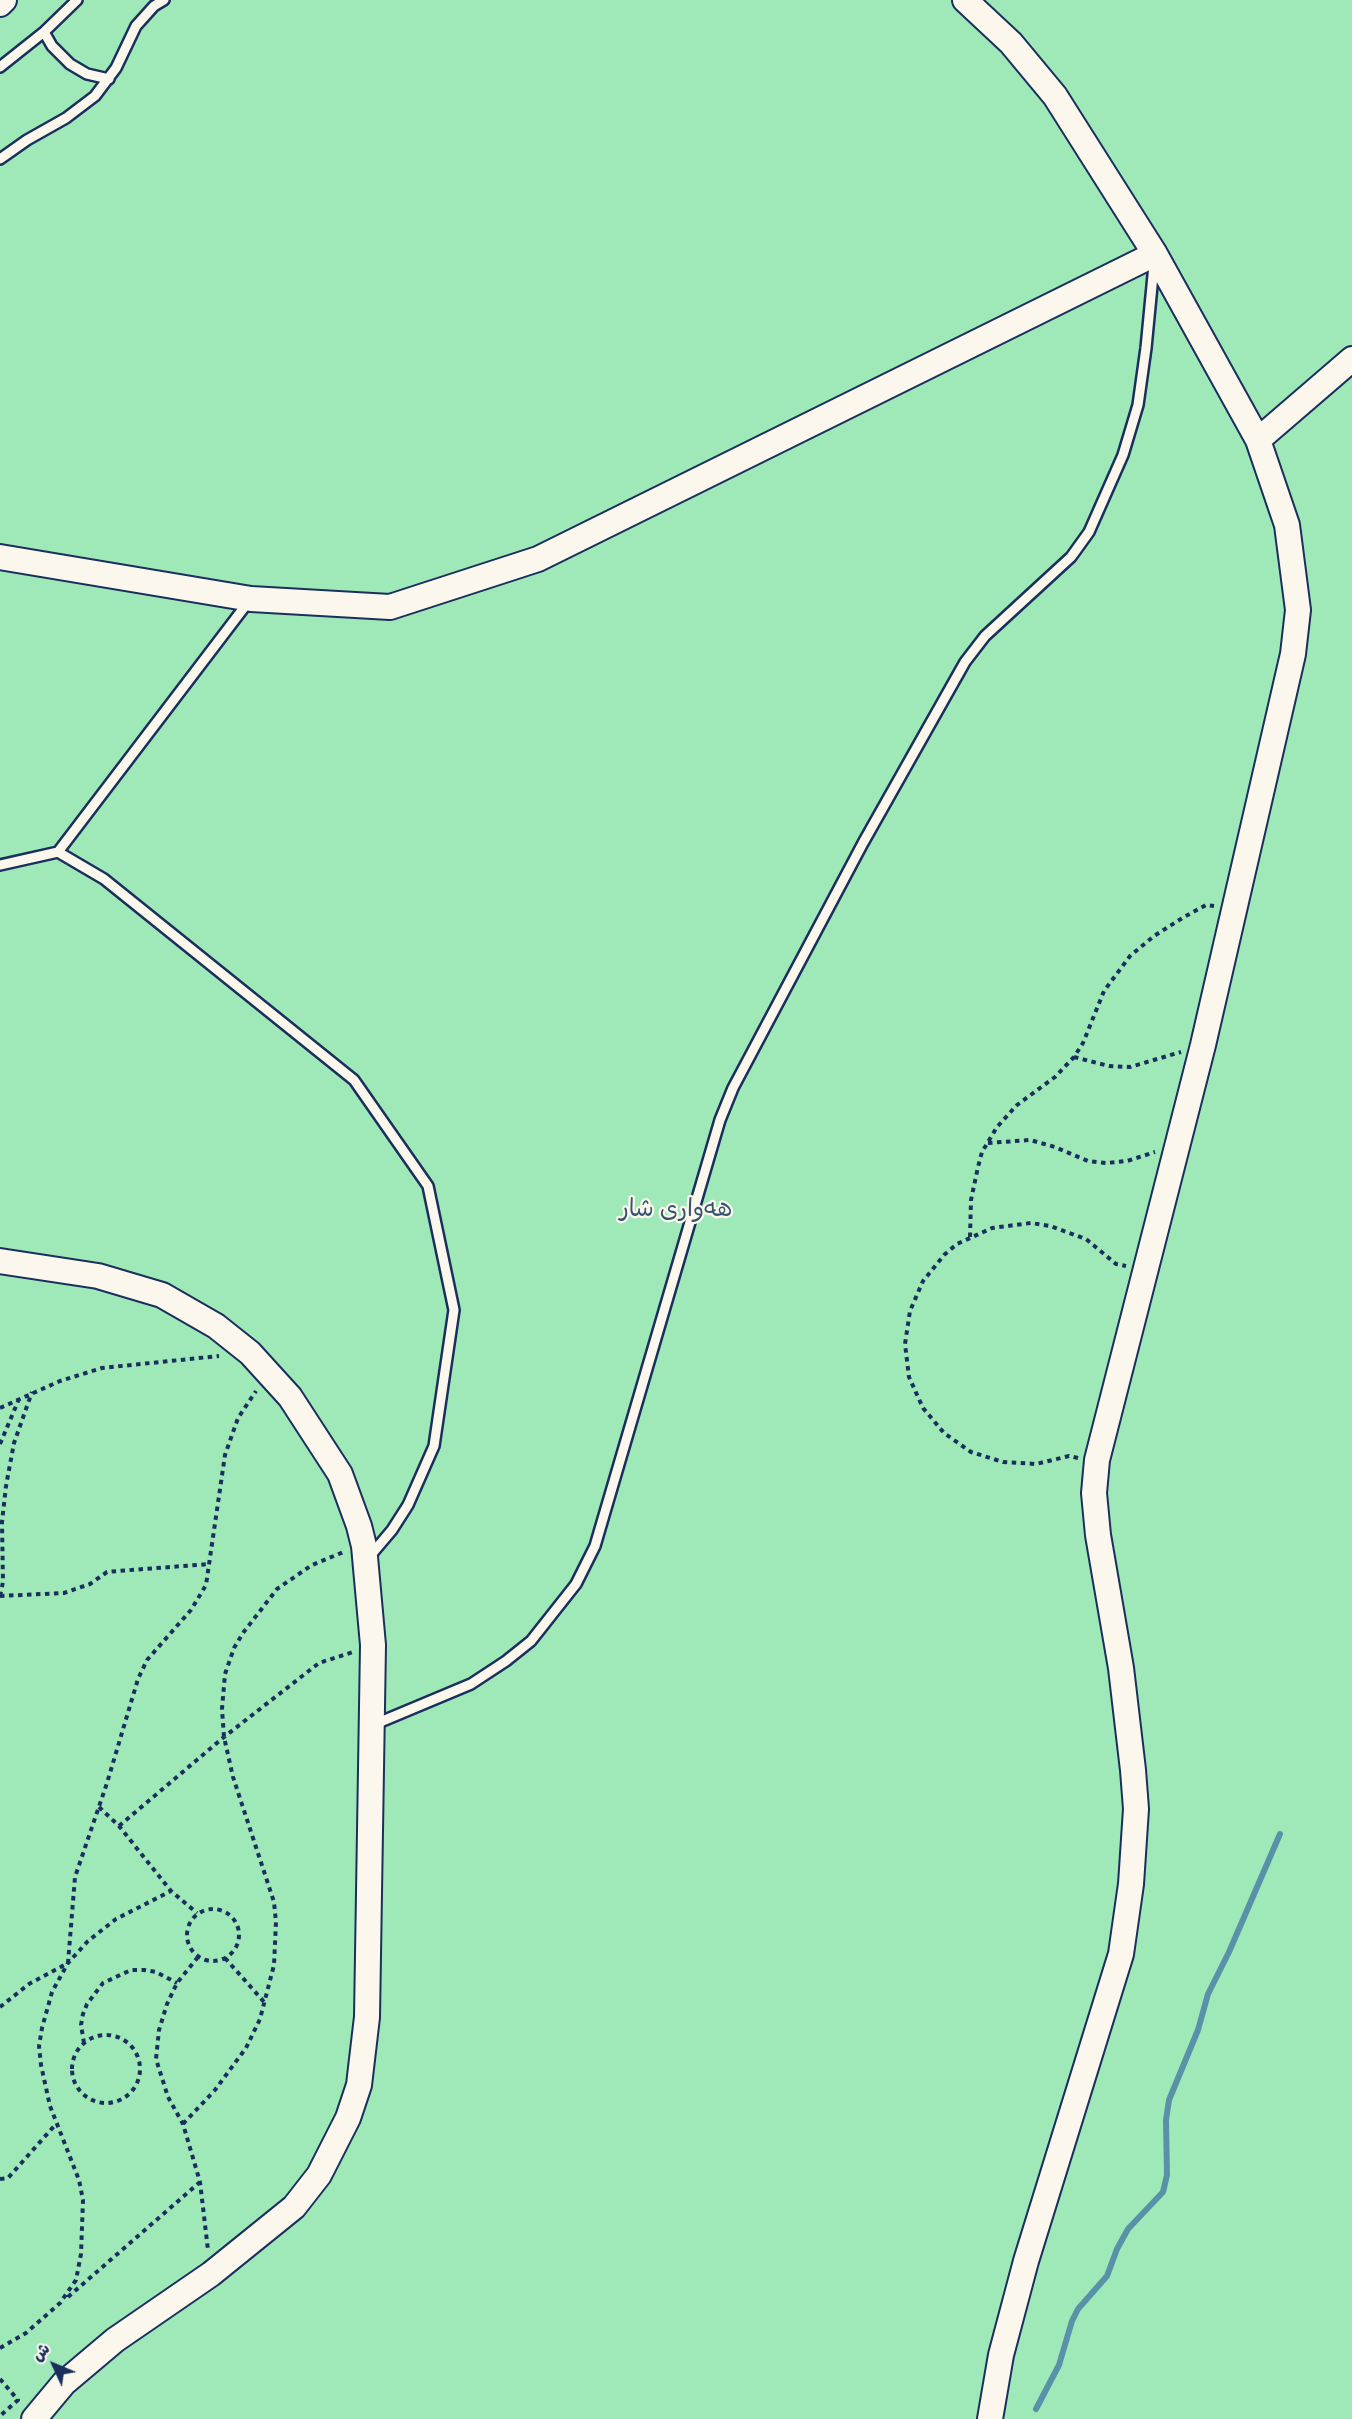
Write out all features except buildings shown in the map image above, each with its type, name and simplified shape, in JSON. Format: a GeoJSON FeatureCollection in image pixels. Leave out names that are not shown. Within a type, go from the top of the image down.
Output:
{"type":"FeatureCollection","features":[{"type":"Feature","properties":{"kind":"street"},"geometry":{"type":"LineString","coordinates":[[0,4],[4,0]]}},
{"type":"Feature","properties":{"kind":"street"},"geometry":{"type":"LineString","coordinates":[[965,0],[1011,43],[1055,96],[1155,254],[1258,440],[1287,525],[1298,610],[1291,665],[1203,1045],[1096,1460],[1094,1493],[1098,1535],[1121,1668],[1133,1770],[1136,1809],[1131,1884],[1120,1954],[1026,2261],[1001,2355],[990,2419]]}},
{"type":"Feature","properties":{"kind":"street"},"geometry":{"type":"LineString","coordinates":[[0,556],[251,599],[390,607],[538,559],[1155,254]]}},
{"type":"Feature","properties":{"kind":"street"},"geometry":{"type":"LineString","coordinates":[[1258,440],[1352,359]]}},
{"type":"Feature","properties":{"kind":"street"},"geometry":{"type":"LineString","coordinates":[[0,1262],[98,1276],[162,1295],[198,1314],[250,1353],[304,1416],[340,1474],[356,1518],[365,1553],[373,1645],[367,2017],[359,2085],[348,2118],[319,2175],[294,2207],[211,2274],[115,2340],[64,2384],[34,2419]]}},
{"type":"Feature","properties":{"kind":"lane"},"geometry":{"type":"LineString","coordinates":[[0,67],[44,32],[77,0]]}},
{"type":"Feature","properties":{"kind":"lane"},"geometry":{"type":"LineString","coordinates":[[0,159],[95,96],[109,79],[136,26],[154,6],[164,0]]}},
{"type":"Feature","properties":{"kind":"lane"},"geometry":{"type":"LineString","coordinates":[[44,32],[52,46],[70,64],[87,74],[109,79]]}},
{"type":"Feature","properties":{"kind":"lane"},"geometry":{"type":"LineString","coordinates":[[372,1726],[471,1684],[506,1661],[531,1641],[576,1584],[595,1546],[717,1128],[733,1088],[863,843],[965,662],[992,629],[1071,557],[1089,532],[1123,455],[1138,405],[1155,254]]}},
{"type":"Feature","properties":{"kind":"lane"},"geometry":{"type":"LineString","coordinates":[[0,866],[58,852],[251,599]]}},
{"type":"Feature","properties":{"kind":"lane"},"geometry":{"type":"LineString","coordinates":[[58,852],[104,879],[354,1080],[428,1186],[454,1310],[434,1446],[408,1505],[392,1530],[365,1553]]}},
{"type":"Feature","properties":{"kind":"path"},"geometry":{"type":"LineString","coordinates":[[970,1238],[974,1184],[982,1152],[987,1143],[997,1127],[1017,1105],[1055,1077],[1074,1057],[1083,1043],[1104,991],[1120,968],[1141,946],[1167,927],[1206,905],[1234,908]]}},
{"type":"Feature","properties":{"kind":"path"},"geometry":{"type":"LineString","coordinates":[[1074,1057],[1098,1064],[1130,1067],[1203,1045]]}},
{"type":"Feature","properties":{"kind":"path"},"geometry":{"type":"LineString","coordinates":[[987,1143],[1030,1140],[1055,1147],[1088,1161],[1106,1163],[1127,1161],[1177,1143]]}},
{"type":"Feature","properties":{"kind":"path"},"geometry":{"type":"LineString","coordinates":[[1096,1460],[1069,1456],[1044,1462],[1019,1464],[987,1458],[957,1444],[932,1421],[912,1385],[906,1361],[905,1344],[910,1311],[919,1288],[933,1267],[957,1244],[992,1228],[1011,1224],[1050,1226],[1086,1239],[1116,1264],[1144,1271]]}},
{"type":"Feature","properties":{"kind":"path"},"geometry":{"type":"LineString","coordinates":[[0,1408],[33,1392],[102,1368],[170,1359],[250,1353]]}},
{"type":"Feature","properties":{"kind":"path"},"geometry":{"type":"LineString","coordinates":[[60,2303],[76,2280],[79,2267],[83,2200],[75,2166],[56,2124],[44,2086],[39,2046],[46,2010],[68,1963],[75,1877],[141,1671],[157,1648],[198,1601],[206,1586],[221,1473],[231,1436],[245,1404],[271,1375]]}},
{"type":"Feature","properties":{"kind":"path"},"geometry":{"type":"LineString","coordinates":[[33,1392],[20,1422],[7,1476],[2,1522],[3,1561],[0,1597],[78,1590],[107,1572],[210,1564]]}},
{"type":"Feature","properties":{"kind":"path"},"geometry":{"type":"LineString","coordinates":[[0,1444],[19,1398]]}},
{"type":"Feature","properties":{"kind":"path"},"geometry":{"type":"LineString","coordinates":[[183,2124],[215,2090],[253,2034],[266,2003],[274,1965],[276,1922],[274,1902],[236,1786],[224,1737],[222,1709],[225,1674],[234,1648],[253,1618],[277,1589],[298,1573],[337,1554],[365,1553]]}},
{"type":"Feature","properties":{"kind":"path"},"geometry":{"type":"LineString","coordinates":[[119,1826],[224,1737],[319,1663],[373,1645]]}},
{"type":"Feature","properties":{"kind":"path"},"geometry":{"type":"LineString","coordinates":[[99,1807],[119,1826],[171,1891],[197,1913]]}},
{"type":"Feature","properties":{"kind":"path"},"geometry":{"type":"LineString","coordinates":[[0,2007],[29,1984],[68,1963],[101,1929],[171,1891]]}},
{"type":"Feature","properties":{"kind":"path"},"geometry":{"type":"LineString","coordinates":[[205,1910],[222,1910],[235,1920],[239,1937],[232,1953],[225,1958],[212,1961],[198,1957],[192,1951],[186,1935],[197,1913],[205,1910]]}},
{"type":"Feature","properties":{"kind":"path"},"geometry":{"type":"LineString","coordinates":[[198,1957],[177,1983],[159,2030],[156,2059],[168,2097],[183,2124],[200,2182],[211,2274]]}},
{"type":"Feature","properties":{"kind":"path"},"geometry":{"type":"LineString","coordinates":[[225,1958],[266,2003]]}},
{"type":"Feature","properties":{"kind":"path"},"geometry":{"type":"LineString","coordinates":[[84,2043],[82,2014],[103,1983],[131,1970],[144,1970],[156,1972],[177,1983]]}},
{"type":"Feature","properties":{"kind":"path"},"geometry":{"type":"LineString","coordinates":[[114,2035],[132,2046],[138,2055],[140,2076],[136,2087],[129,2095],[109,2104],[88,2099],[80,2091],[74,2082],[72,2071],[77,2051],[84,2043],[93,2037],[114,2035]]}},
{"type":"Feature","properties":{"kind":"path"},"geometry":{"type":"LineString","coordinates":[[0,2179],[8,2178],[56,2124]]}},
{"type":"Feature","properties":{"kind":"path"},"geometry":{"type":"LineString","coordinates":[[0,2348],[26,2332],[200,2182]]}},
{"type":"Feature","properties":{"kind":"path"},"geometry":{"type":"LineString","coordinates":[[0,2379],[18,2400],[0,2416]]}},
{"type":"Feature","properties":{"kind":"green space","name":"هەواری شار"},"geometry":{"type":"Polygon","coordinates":[[[0,0],[1352,0],[1352,2419],[0,2419],[0,0]]]}},
{"type":"Feature","properties":{"kind":"waterway"},"geometry":{"type":"LineString","coordinates":[[1036,2409],[1059,2365],[1072,2321],[1078,2309],[1107,2276],[1117,2249],[1128,2229],[1163,2192],[1167,2175],[1166,2120],[1169,2100],[1198,2030],[1208,1994],[1229,1952],[1280,1834]]}}]}
